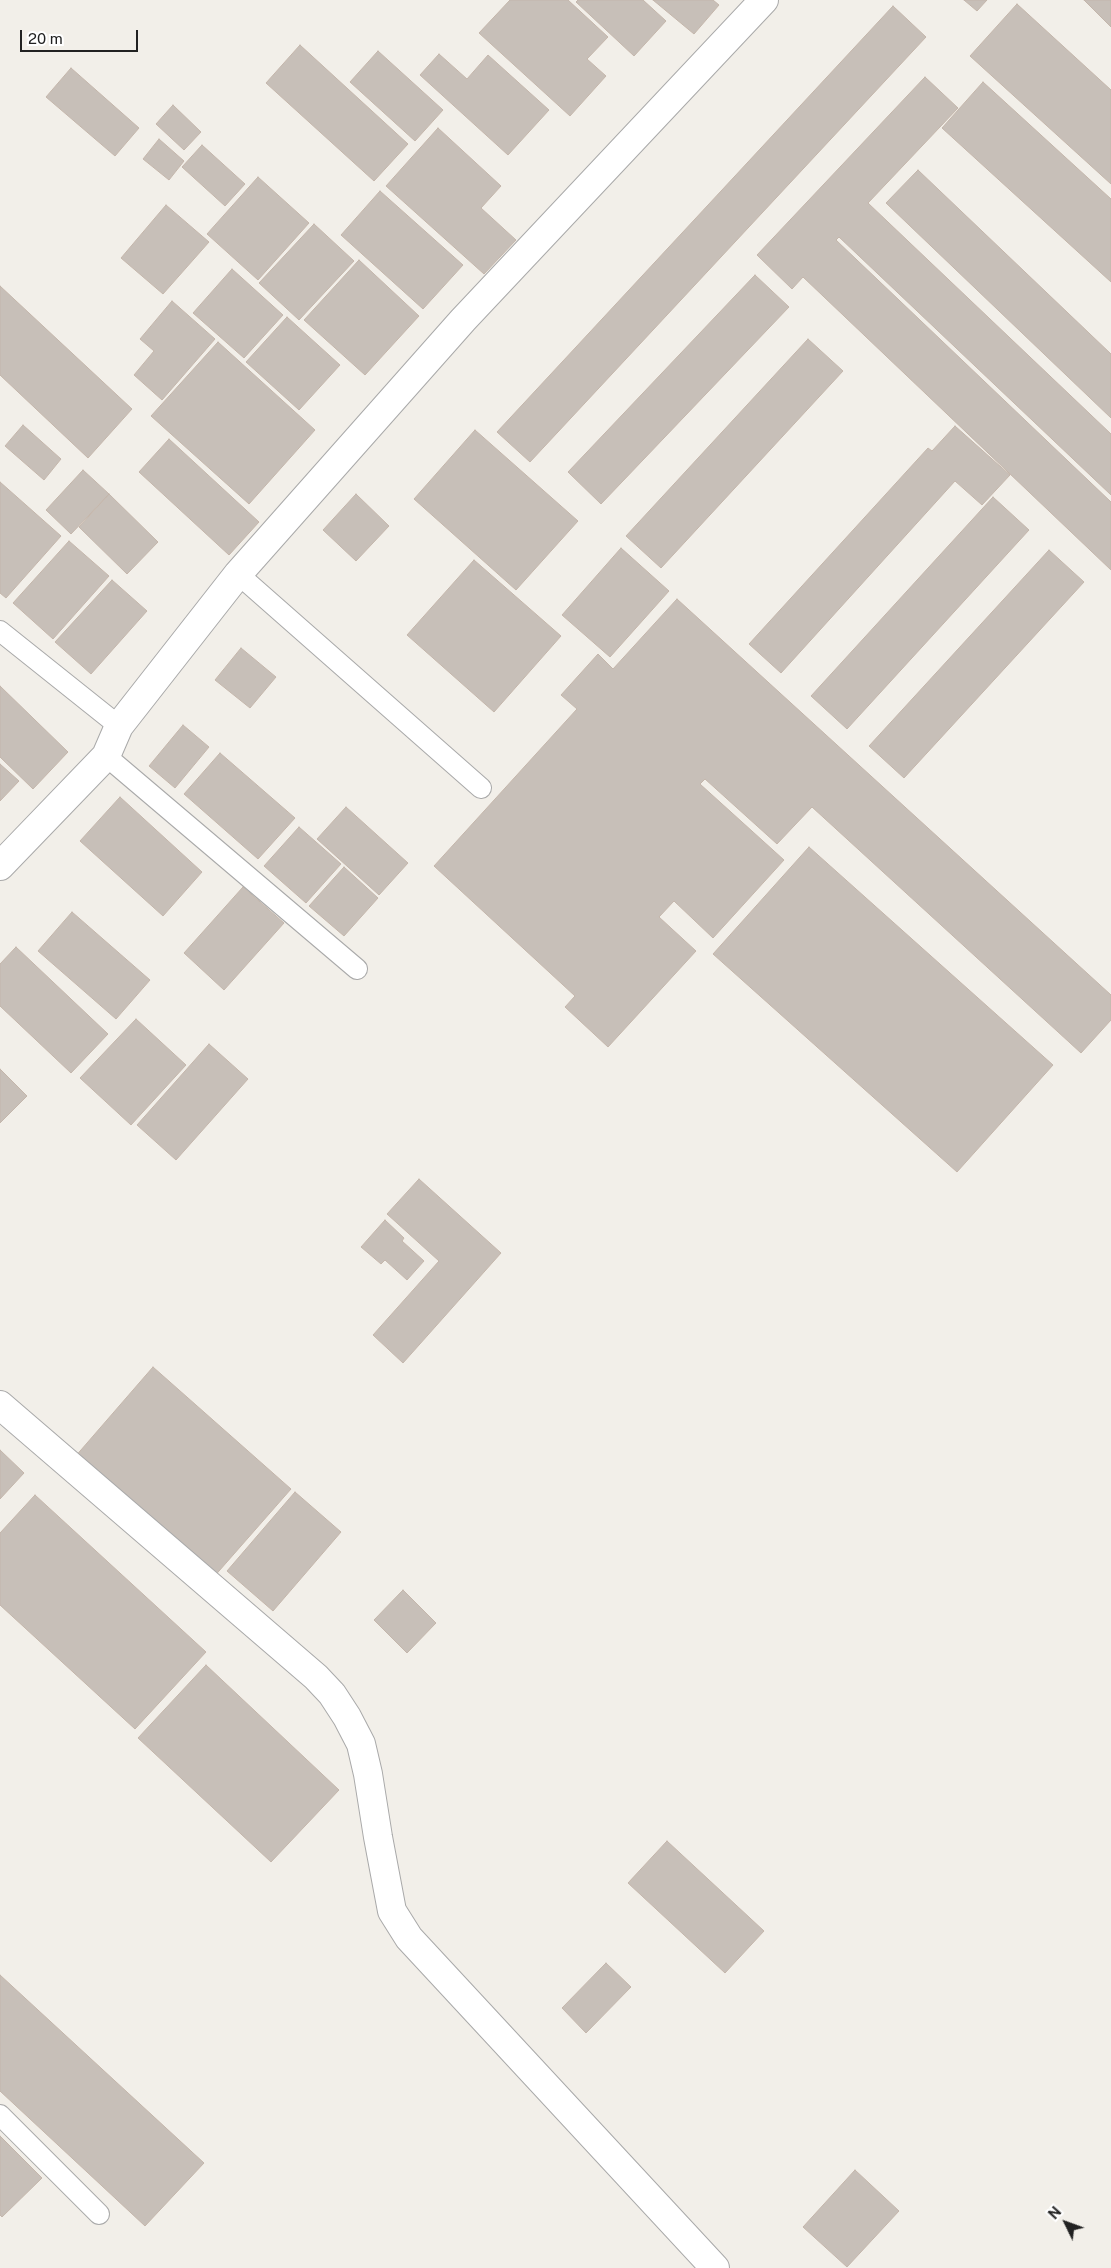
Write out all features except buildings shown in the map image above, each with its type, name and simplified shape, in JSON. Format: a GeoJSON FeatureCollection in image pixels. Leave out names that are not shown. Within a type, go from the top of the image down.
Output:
{"type":"FeatureCollection","features":[{"type":"Feature","properties":{"kind":"street"},"geometry":{"type":"LineString","coordinates":[[0,866],[106,756],[119,726],[238,574],[463,320],[764,0]]}},
{"type":"Feature","properties":{"kind":"street"},"geometry":{"type":"LineString","coordinates":[[0,1405],[316,1676],[332,1694],[361,1744],[392,1911],[408,1938],[715,2268]]}},
{"type":"Feature","properties":{"kind":"lane"},"geometry":{"type":"LineString","coordinates":[[238,574],[481,788]]}},
{"type":"Feature","properties":{"kind":"lane"},"geometry":{"type":"LineString","coordinates":[[0,631],[119,726]]}},
{"type":"Feature","properties":{"kind":"lane"},"geometry":{"type":"LineString","coordinates":[[106,756],[357,969]]}},
{"type":"Feature","properties":{"kind":"lane"},"geometry":{"type":"LineString","coordinates":[[0,2115],[99,2214]]}}]}
